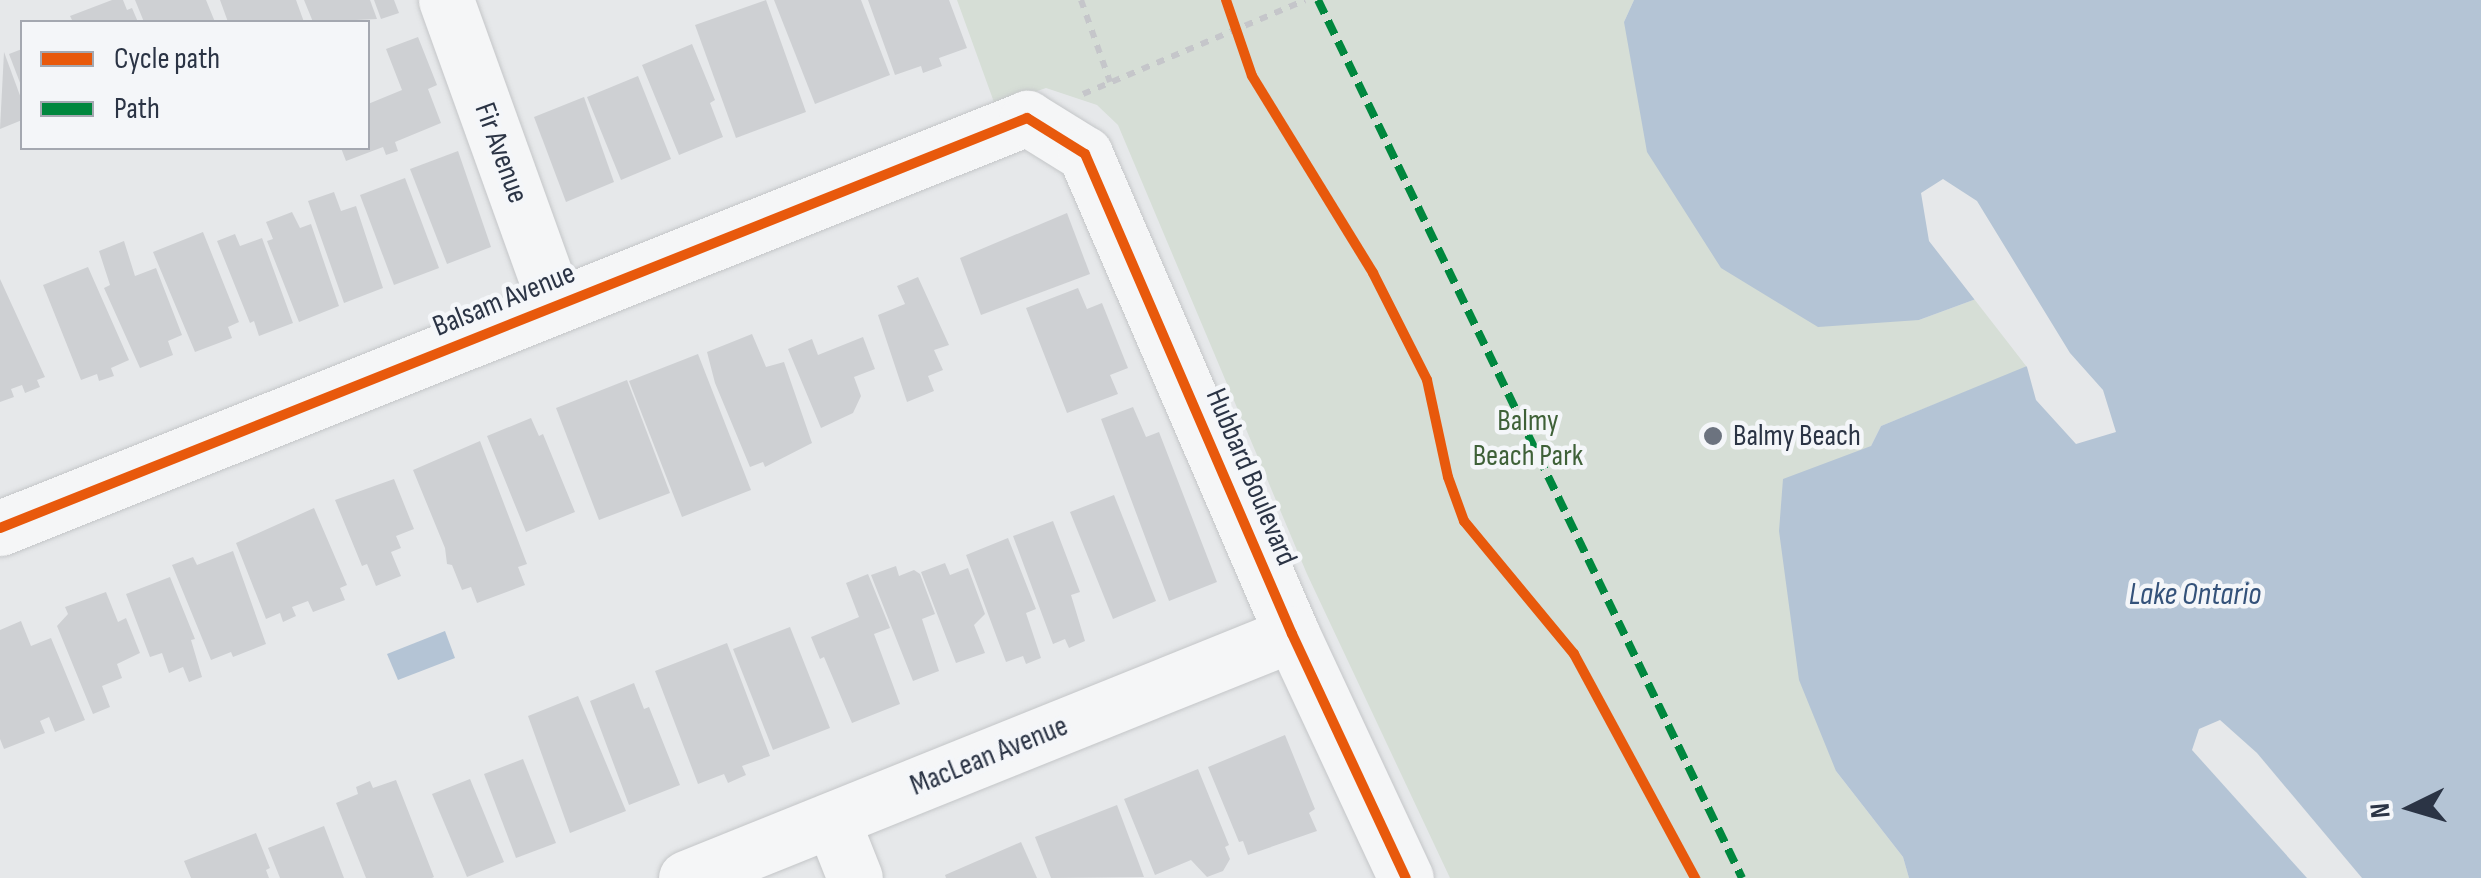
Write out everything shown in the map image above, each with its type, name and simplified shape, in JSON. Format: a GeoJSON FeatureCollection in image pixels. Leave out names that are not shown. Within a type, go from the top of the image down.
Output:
{"type":"FeatureCollection","features":[{"type":"Feature","properties":{"kind":"street","name":"Fir Avenue"},"geometry":{"type":"LineString","coordinates":[[446,0],[556,306]]}},
{"type":"Feature","properties":{"kind":"street","name":"Balsam Avenue"},"geometry":{"type":"LineString","coordinates":[[0,528],[1026,118]]}},
{"type":"Feature","properties":{"kind":"street","name":"Hubbard Boulevard"},"geometry":{"type":"LineString","coordinates":[[1026,118],[1084,154],[1292,634],[1406,878]]}},
{"type":"Feature","properties":{"kind":"street","name":"MacLean Avenue"},"geometry":{"type":"LineString","coordinates":[[686,878],[1292,634]]}},
{"type":"Feature","properties":{"kind":"street"},"geometry":{"type":"LineString","coordinates":[[832,820],[855,878]]}},
{"type":"Feature","properties":{"kind":"path"},"geometry":{"type":"LineString","coordinates":[[1081,0],[1110,82]]}},
{"type":"Feature","properties":{"kind":"path"},"geometry":{"type":"LineString","coordinates":[[1026,118],[1305,0]]}},
{"type":"Feature","properties":{"kind":"path"},"geometry":{"type":"LineString","coordinates":[[1232,14],[1243,44]]}},
{"type":"Feature","properties":{"kind":"green space","name":"Balmy Beach Park"},"geometry":{"type":"Polygon","coordinates":[[[957,0],[1634,0],[1624,22],[1919,320],[1976,299],[2027,367],[1881,426],[1871,446],[1836,771],[1903,857],[1909,878],[1450,878],[1307,574],[1118,125],[1097,105],[1046,88],[995,105],[957,0]]]}},
{"type":"Feature","properties":{"kind":"water","name":"Lake Ontario"},"geometry":{"type":"Polygon","coordinates":[[[1634,0],[2481,0],[2481,878],[1909,878],[1903,857],[1836,771],[1799,680],[1779,531],[1783,479],[1871,446],[1881,426],[2027,366],[1976,299],[1919,320],[1818,327],[1721,268],[1647,152],[1624,22],[1634,0]]]}},
{"type":"Feature","properties":{"kind":"water"},"geometry":{"type":"Polygon","coordinates":[[[445,631],[455,658],[398,680],[387,654],[445,631]]]}},
{"type":"Feature","properties":{"kind":"pier"},"geometry":{"type":"Polygon","coordinates":[[[1943,179],[1977,201],[2070,353],[2103,390],[2116,432],[2076,444],[2036,400],[2027,367],[1929,241],[1921,193],[1943,179]]]}},
{"type":"Feature","properties":{"kind":"pier"},"geometry":{"type":"Polygon","coordinates":[[[2220,720],[2257,753],[2362,878],[2307,878],[2192,750],[2199,729],[2220,720]]]}},
{"type":"Feature","properties":{"kind":"building"},"geometry":{"type":"Polygon","coordinates":[[[112,0],[123,0],[137,20],[72,20],[70,16],[112,0]]]}},
{"type":"Feature","properties":{"kind":"building"},"geometry":{"type":"Polygon","coordinates":[[[135,0],[206,0],[214,20],[143,20],[135,0]]]}},
{"type":"Feature","properties":{"kind":"building"},"geometry":{"type":"Polygon","coordinates":[[[220,0],[296,0],[303,20],[227,20],[220,0]]]}},
{"type":"Feature","properties":{"kind":"building"},"geometry":{"type":"Polygon","coordinates":[[[304,0],[370,0],[377,19],[356,20],[312,20],[304,0]]]}},
{"type":"Feature","properties":{"kind":"building"},"geometry":{"type":"Polygon","coordinates":[[[374,0],[394,0],[399,13],[381,19],[374,0]]]}},
{"type":"Feature","properties":{"kind":"building"},"geometry":{"type":"Polygon","coordinates":[[[766,0],[806,112],[736,138],[695,25],[766,0]]]}},
{"type":"Feature","properties":{"kind":"building"},"geometry":{"type":"Polygon","coordinates":[[[774,0],[861,0],[890,75],[815,104],[774,0]]]}},
{"type":"Feature","properties":{"kind":"building"},"geometry":{"type":"Polygon","coordinates":[[[868,0],[949,0],[967,48],[939,58],[942,66],[923,73],[921,66],[895,75],[868,0]]]}},
{"type":"Feature","properties":{"kind":"building"},"geometry":{"type":"Polygon","coordinates":[[[418,37],[437,85],[428,89],[441,123],[395,142],[398,151],[386,155],[383,147],[346,161],[342,150],[370,150],[370,103],[402,90],[386,49],[418,37]]]}},
{"type":"Feature","properties":{"kind":"building"},"geometry":{"type":"Polygon","coordinates":[[[692,44],[715,100],[710,103],[723,137],[679,155],[642,65],[692,44]]]}},
{"type":"Feature","properties":{"kind":"building"},"geometry":{"type":"Polygon","coordinates":[[[20,50],[20,83],[9,54],[20,50]]]}},
{"type":"Feature","properties":{"kind":"building"},"geometry":{"type":"Polygon","coordinates":[[[4,52],[20,96],[20,121],[0,129],[4,52]]]}},
{"type":"Feature","properties":{"kind":"building"},"geometry":{"type":"Polygon","coordinates":[[[638,76],[671,159],[621,180],[587,97],[638,76]]]}},
{"type":"Feature","properties":{"kind":"building"},"geometry":{"type":"Polygon","coordinates":[[[584,97],[614,182],[566,202],[534,117],[584,97]]]}},
{"type":"Feature","properties":{"kind":"building"},"geometry":{"type":"Polygon","coordinates":[[[458,151],[491,247],[447,264],[410,169],[458,151]]]}},
{"type":"Feature","properties":{"kind":"building"},"geometry":{"type":"Polygon","coordinates":[[[405,178],[439,268],[394,285],[360,195],[405,178]]]}},
{"type":"Feature","properties":{"kind":"building"},"geometry":{"type":"Polygon","coordinates":[[[334,192],[341,211],[356,206],[383,288],[344,303],[308,201],[334,192]]]}},
{"type":"Feature","properties":{"kind":"building"},"geometry":{"type":"Polygon","coordinates":[[[292,212],[300,228],[311,224],[339,306],[299,322],[267,241],[273,239],[266,222],[292,212]]]}},
{"type":"Feature","properties":{"kind":"building"},"geometry":{"type":"Polygon","coordinates":[[[1067,213],[1090,274],[981,315],[960,258],[1067,213]]]}},
{"type":"Feature","properties":{"kind":"building"},"geometry":{"type":"Polygon","coordinates":[[[203,232],[239,322],[228,327],[232,338],[195,352],[153,252],[203,232]]]}},
{"type":"Feature","properties":{"kind":"building"},"geometry":{"type":"Polygon","coordinates":[[[235,234],[240,246],[262,238],[293,323],[259,336],[254,321],[250,323],[217,241],[235,234]]]}},
{"type":"Feature","properties":{"kind":"building"},"geometry":{"type":"Polygon","coordinates":[[[124,241],[135,276],[156,268],[182,335],[168,341],[173,355],[140,368],[104,288],[110,285],[99,251],[124,241]]]}},
{"type":"Feature","properties":{"kind":"building"},"geometry":{"type":"Polygon","coordinates":[[[88,267],[129,360],[111,368],[114,376],[99,381],[97,374],[81,380],[43,285],[88,267]]]}},
{"type":"Feature","properties":{"kind":"building"},"geometry":{"type":"Polygon","coordinates":[[[918,277],[949,345],[934,350],[943,370],[928,376],[934,391],[907,402],[878,315],[905,304],[897,286],[918,277]]]}},
{"type":"Feature","properties":{"kind":"building"},"geometry":{"type":"Polygon","coordinates":[[[0,279],[45,377],[37,380],[40,387],[25,393],[22,385],[11,389],[14,397],[0,402],[0,279]]]}},
{"type":"Feature","properties":{"kind":"building"},"geometry":{"type":"Polygon","coordinates":[[[1078,288],[1087,309],[1102,303],[1128,368],[1110,375],[1118,394],[1067,413],[1026,308],[1078,288]]]}},
{"type":"Feature","properties":{"kind":"building"},"geometry":{"type":"Polygon","coordinates":[[[752,334],[766,367],[784,362],[812,443],[765,467],[763,462],[750,467],[715,383],[707,352],[752,334]]]}},
{"type":"Feature","properties":{"kind":"building"},"geometry":{"type":"Polygon","coordinates":[[[863,337],[875,369],[854,377],[861,396],[853,413],[821,428],[788,349],[812,339],[818,355],[863,337]]]}},
{"type":"Feature","properties":{"kind":"building"},"geometry":{"type":"Polygon","coordinates":[[[698,354],[751,490],[682,517],[629,381],[698,354]]]}},
{"type":"Feature","properties":{"kind":"building"},"geometry":{"type":"Polygon","coordinates":[[[627,380],[670,493],[599,520],[556,408],[627,380]]]}},
{"type":"Feature","properties":{"kind":"building"},"geometry":{"type":"Polygon","coordinates":[[[1133,407],[1146,437],[1159,432],[1217,582],[1169,601],[1101,419],[1133,407]]]}},
{"type":"Feature","properties":{"kind":"building"},"geometry":{"type":"Polygon","coordinates":[[[531,418],[539,436],[543,434],[575,512],[526,532],[487,436],[531,418]]]}},
{"type":"Feature","properties":{"kind":"building"},"geometry":{"type":"Polygon","coordinates":[[[480,441],[527,564],[518,567],[525,585],[477,603],[471,587],[462,590],[452,565],[447,564],[445,548],[413,470],[480,441]]]}},
{"type":"Feature","properties":{"kind":"building"},"geometry":{"type":"Polygon","coordinates":[[[394,479],[414,529],[396,536],[401,548],[391,552],[401,576],[376,586],[367,564],[362,566],[335,500],[394,479]]]}},
{"type":"Feature","properties":{"kind":"building"},"geometry":{"type":"Polygon","coordinates":[[[1114,495],[1156,601],[1113,619],[1070,512],[1114,495]]]}},
{"type":"Feature","properties":{"kind":"building"},"geometry":{"type":"Polygon","coordinates":[[[314,508],[347,585],[340,588],[345,600],[313,612],[308,601],[292,607],[296,616],[283,622],[280,613],[266,619],[236,543],[314,508]]]}},
{"type":"Feature","properties":{"kind":"building"},"geometry":{"type":"Polygon","coordinates":[[[1053,521],[1080,592],[1071,595],[1085,641],[1069,648],[1065,639],[1053,644],[1013,536],[1053,521]]]}},
{"type":"Feature","properties":{"kind":"building"},"geometry":{"type":"Polygon","coordinates":[[[1008,538],[1036,609],[1026,613],[1041,658],[1026,664],[1023,656],[1006,662],[966,555],[1008,538]]]}},
{"type":"Feature","properties":{"kind":"building"},"geometry":{"type":"Polygon","coordinates":[[[233,551],[266,644],[233,657],[231,652],[211,660],[172,565],[193,557],[197,565],[233,551]]]}},
{"type":"Feature","properties":{"kind":"building"},"geometry":{"type":"Polygon","coordinates":[[[945,563],[950,575],[968,568],[985,614],[974,625],[985,653],[956,663],[921,572],[945,563]]]}},
{"type":"Feature","properties":{"kind":"building"},"geometry":{"type":"Polygon","coordinates":[[[896,566],[899,576],[914,570],[920,574],[935,614],[922,619],[939,671],[913,681],[871,575],[896,566]]]}},
{"type":"Feature","properties":{"kind":"building"},"geometry":{"type":"Polygon","coordinates":[[[868,574],[890,628],[874,634],[900,704],[852,723],[824,657],[820,659],[811,637],[859,617],[846,583],[868,574]]]}},
{"type":"Feature","properties":{"kind":"building"},"geometry":{"type":"Polygon","coordinates":[[[170,577],[195,639],[191,640],[202,677],[189,682],[183,667],[169,673],[162,653],[150,657],[126,594],[170,577]]]}},
{"type":"Feature","properties":{"kind":"building"},"geometry":{"type":"Polygon","coordinates":[[[106,592],[118,622],[126,618],[140,653],[117,664],[122,678],[102,686],[110,707],[93,714],[57,626],[68,614],[65,607],[106,592]]]}},
{"type":"Feature","properties":{"kind":"building"},"geometry":{"type":"Polygon","coordinates":[[[21,621],[31,646],[51,638],[85,720],[55,732],[49,717],[40,721],[45,733],[4,749],[0,739],[0,630],[21,621]]]}},
{"type":"Feature","properties":{"kind":"building"},"geometry":{"type":"Polygon","coordinates":[[[790,627],[830,728],[773,750],[733,649],[790,627]]]}},
{"type":"Feature","properties":{"kind":"building"},"geometry":{"type":"Polygon","coordinates":[[[727,643],[770,756],[742,766],[746,775],[728,783],[724,774],[698,784],[655,671],[727,643]]]}},
{"type":"Feature","properties":{"kind":"building"},"geometry":{"type":"Polygon","coordinates":[[[634,683],[644,709],[649,707],[680,785],[629,805],[590,701],[634,683]]]}},
{"type":"Feature","properties":{"kind":"building"},"geometry":{"type":"Polygon","coordinates":[[[578,696],[626,811],[570,833],[528,716],[578,696]]]}},
{"type":"Feature","properties":{"kind":"building"},"geometry":{"type":"Polygon","coordinates":[[[1285,735],[1315,809],[1309,813],[1317,831],[1248,855],[1208,767],[1285,735]]]}},
{"type":"Feature","properties":{"kind":"building"},"geometry":{"type":"Polygon","coordinates":[[[523,759],[556,843],[516,858],[484,774],[523,759]]]}},
{"type":"Feature","properties":{"kind":"building"},"geometry":{"type":"Polygon","coordinates":[[[1198,769],[1229,845],[1225,847],[1230,859],[1223,871],[1207,877],[1191,860],[1155,875],[1124,799],[1198,769]]]}},
{"type":"Feature","properties":{"kind":"building"},"geometry":{"type":"Polygon","coordinates":[[[470,779],[504,862],[467,877],[432,794],[470,779]]]}},
{"type":"Feature","properties":{"kind":"building"},"geometry":{"type":"Polygon","coordinates":[[[396,780],[432,878],[366,878],[336,803],[358,794],[356,787],[370,781],[373,788],[396,780]]]}},
{"type":"Feature","properties":{"kind":"building"},"geometry":{"type":"Polygon","coordinates":[[[1117,805],[1144,877],[1051,878],[1035,837],[1117,805]]]}},
{"type":"Feature","properties":{"kind":"building"},"geometry":{"type":"Polygon","coordinates":[[[324,826],[344,878],[280,878],[268,848],[324,826]]]}},
{"type":"Feature","properties":{"kind":"building"},"geometry":{"type":"Polygon","coordinates":[[[256,833],[270,868],[266,870],[269,878],[191,878],[184,861],[256,833]]]}},
{"type":"Feature","properties":{"kind":"building"},"geometry":{"type":"Polygon","coordinates":[[[1021,842],[1037,878],[946,878],[945,875],[1021,842]]]}},
{"type":"Feature","properties":{"kind":"marked path"},"geometry":{"type":"LineString","coordinates":[[1318,0],[1742,878]]}},
{"type":"Feature","properties":{"kind":"cycle path"},"geometry":{"type":"LineString","coordinates":[[1226,0],[1252,76],[1373,273],[1427,380],[1448,477],[1464,521],[1574,654],[1695,878]]}},
{"type":"Feature","properties":{"kind":"cycle path"},"geometry":{"type":"LineString","coordinates":[[0,528],[1027,118],[1085,154],[1292,634],[1406,878]]}},
{"type":"Feature","properties":{"kind":"place","name":"Balmy Beach"},"geometry":{"type":"Point","coordinates":[1713,436]}}]}
